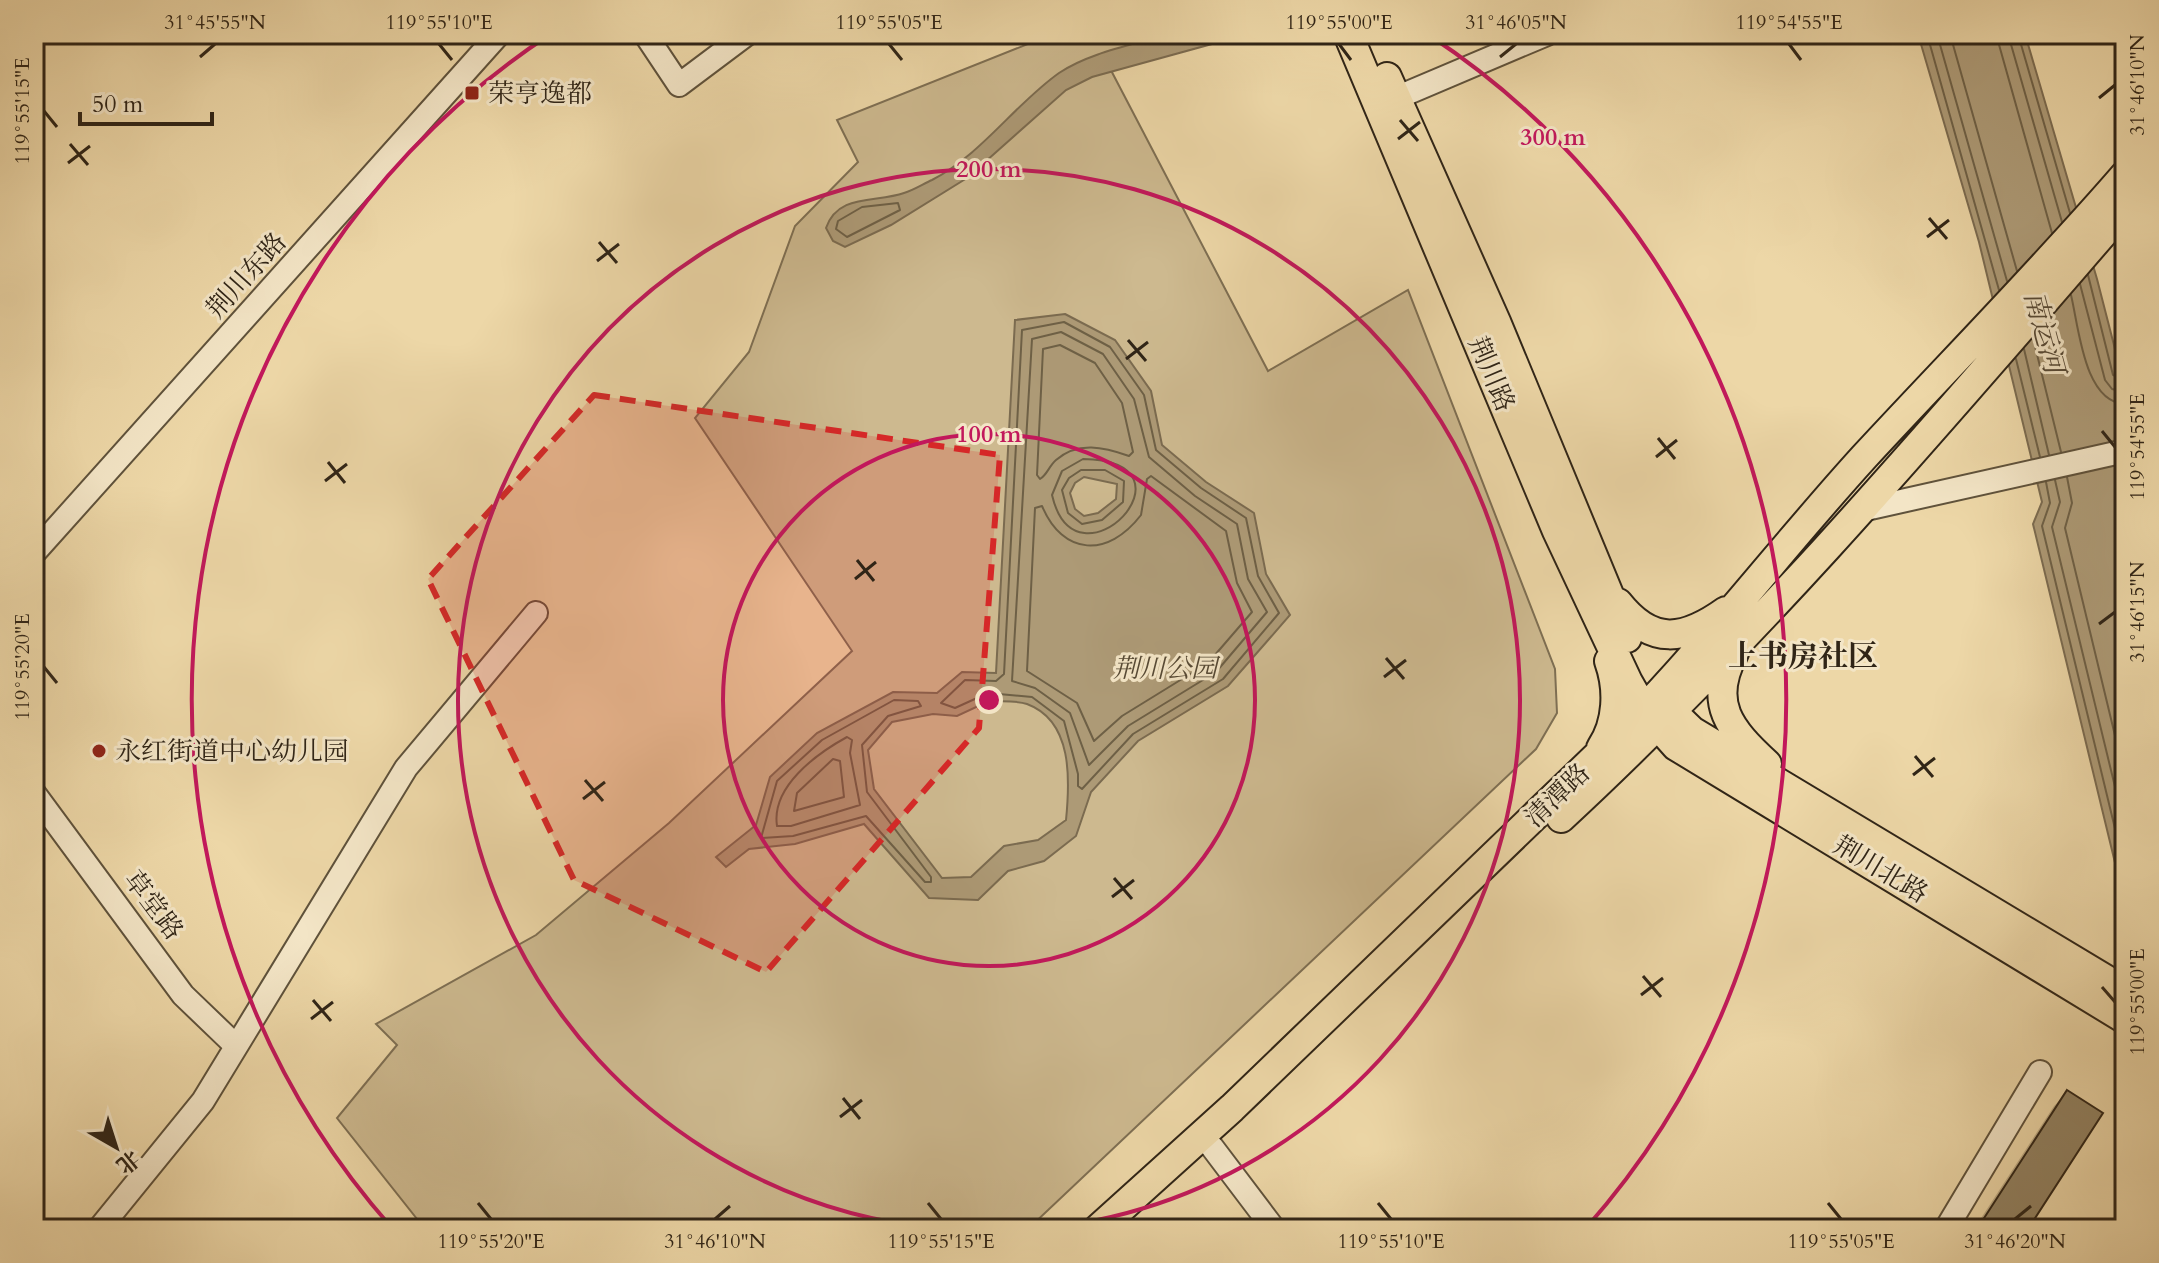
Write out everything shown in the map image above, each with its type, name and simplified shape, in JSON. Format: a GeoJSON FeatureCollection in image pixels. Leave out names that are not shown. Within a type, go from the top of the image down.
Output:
{"type":"FeatureCollection","features":[{"type":"Feature","properties":{"kind":"main road","name":"荆川路"},"geometry":{"type":"LineString","coordinates":[[1348,34],[1598,594],[1657,712]]}},
{"type":"Feature","properties":{"kind":"main road","name":"荆川路"},"geometry":{"type":"LineString","coordinates":[[1367,34],[1497,324],[1598,594]]}},
{"type":"Feature","properties":{"kind":"main road"},"geometry":{"type":"LineString","coordinates":[[1989,344],[2112,212],[2125,175]]}},
{"type":"Feature","properties":{"kind":"main road","name":"清潭路"},"geometry":{"type":"LineString","coordinates":[[1098,1229],[1232,1108],[1590,763],[1657,712],[1742,639],[1857,511],[1989,344]]}},
{"type":"Feature","properties":{"kind":"main road","name":"清潭路"},"geometry":{"type":"LineString","coordinates":[[1122,1229],[1212,1147],[1657,712],[1746,596],[1863,458],[1989,344]]}},
{"type":"Feature","properties":{"kind":"main road"},"geometry":{"type":"LineString","coordinates":[[1598,594],[1644,630],[1671,636],[1710,622],[1746,596]]}},
{"type":"Feature","properties":{"kind":"main road"},"geometry":{"type":"LineString","coordinates":[[1590,763],[1607,738],[1614,715],[1614,676],[1598,594]]}},
{"type":"Feature","properties":{"kind":"main road"},"geometry":{"type":"LineString","coordinates":[[1742,639],[1725,669],[1721,696],[1727,721],[1803,798]]}},
{"type":"Feature","properties":{"kind":"main road","name":"荆川北路"},"geometry":{"type":"LineString","coordinates":[[1657,712],[2125,991]]}},
{"type":"Feature","properties":{"kind":"main road","name":"荆川北路"},"geometry":{"type":"LineString","coordinates":[[1657,712],[1676,746],[2125,1019]]}},
{"type":"Feature","properties":{"kind":"street","name":"荆川东路"},"geometry":{"type":"LineString","coordinates":[[34,553],[499,34]]}},
{"type":"Feature","properties":{"kind":"street"},"geometry":{"type":"LineString","coordinates":[[646,34],[679,85],[747,34]]}},
{"type":"Feature","properties":{"kind":"street"},"geometry":{"type":"LineString","coordinates":[[1396,98],[1547,34]]}},
{"type":"Feature","properties":{"kind":"street"},"geometry":{"type":"LineString","coordinates":[[1857,511],[2125,451]]}},
{"type":"Feature","properties":{"kind":"street"},"geometry":{"type":"LineString","coordinates":[[99,1229],[203,1101],[406,768],[536,613]]}},
{"type":"Feature","properties":{"kind":"street","name":"草堂路"},"geometry":{"type":"LineString","coordinates":[[34,793],[183,995],[235,1045]]}},
{"type":"Feature","properties":{"kind":"street"},"geometry":{"type":"LineString","coordinates":[[1946,1229],[2040,1072]]}},
{"type":"Feature","properties":{"kind":"street"},"geometry":{"type":"LineString","coordinates":[[1212,1147],[1274,1229]]}},
{"type":"Feature","properties":{"kind":"highlighted area"},"geometry":{"type":"Polygon","coordinates":[[[594,395],[1000,455],[979,728],[766,972],[574,880],[428,579],[594,395]]]}},
{"type":"Feature","properties":{"kind":"green space","name":"荆川公园"},"geometry":{"type":"Polygon","coordinates":[[[1053,34],[1169,34],[1103,55],[1268,371],[1408,290],[1555,669],[1557,713],[1536,749],[1028,1229],[425,1229],[337,1118],[397,1045],[376,1024],[536,935],[669,823],[852,651],[695,418],[749,352],[795,226],[858,162],[837,120],[1053,34]]]}},
{"type":"Feature","properties":{"kind":"water"},"geometry":{"type":"Polygon","coordinates":[[[1169,34],[1236,34],[1230,39],[1092,77],[1066,90],[967,178],[891,225],[845,247],[833,241],[826,228],[839,209],[859,201],[908,192],[950,169],[1059,73],[1098,54],[1169,34]]]}},
{"type":"Feature","properties":{"kind":"water","name":"南运河"},"geometry":{"type":"Polygon","coordinates":[[[1918,34],[2025,34],[2097,279],[2125,388],[2125,904],[2033,524],[2042,502],[1979,242],[1918,34]]]}},
{"type":"Feature","properties":{"kind":"water"},"geometry":{"type":"Polygon","coordinates":[[[1065,314],[1115,340],[1151,391],[1162,445],[1206,482],[1254,513],[1266,574],[1290,615],[1228,686],[1138,741],[1091,792],[1076,836],[1044,861],[1008,871],[978,900],[929,898],[864,824],[795,844],[749,849],[726,867],[716,857],[756,825],[770,777],[817,733],[893,692],[937,693],[962,672],[996,673],[1015,320],[1065,314]],[[1084,477],[1075,483],[1070,493],[1075,509],[1084,516],[1098,513],[1116,499],[1117,484],[1084,477]],[[989,701],[957,716],[933,714],[892,722],[868,750],[874,789],[942,878],[971,877],[1004,846],[1038,840],[1066,820],[1068,770],[1061,738],[1053,724],[1042,712],[1027,704],[989,701]]]}},
{"type":"Feature","properties":{"kind":"building"},"geometry":{"type":"Polygon","coordinates":[[[2067,1090],[2103,1113],[2028,1229],[1977,1229],[2067,1090]]]}},
{"type":"Feature","properties":{"kind":"place","name":"荣亨逸都"},"geometry":{"type":"Point","coordinates":[472,93]}},
{"type":"Feature","properties":{"kind":"place","name":"永红街道中心幼儿园"},"geometry":{"type":"Point","coordinates":[99,751]}},
{"type":"Feature","properties":{"kind":"district","name":"上书房社区"},"geometry":{"type":"Point","coordinates":[1803,656]}}]}
